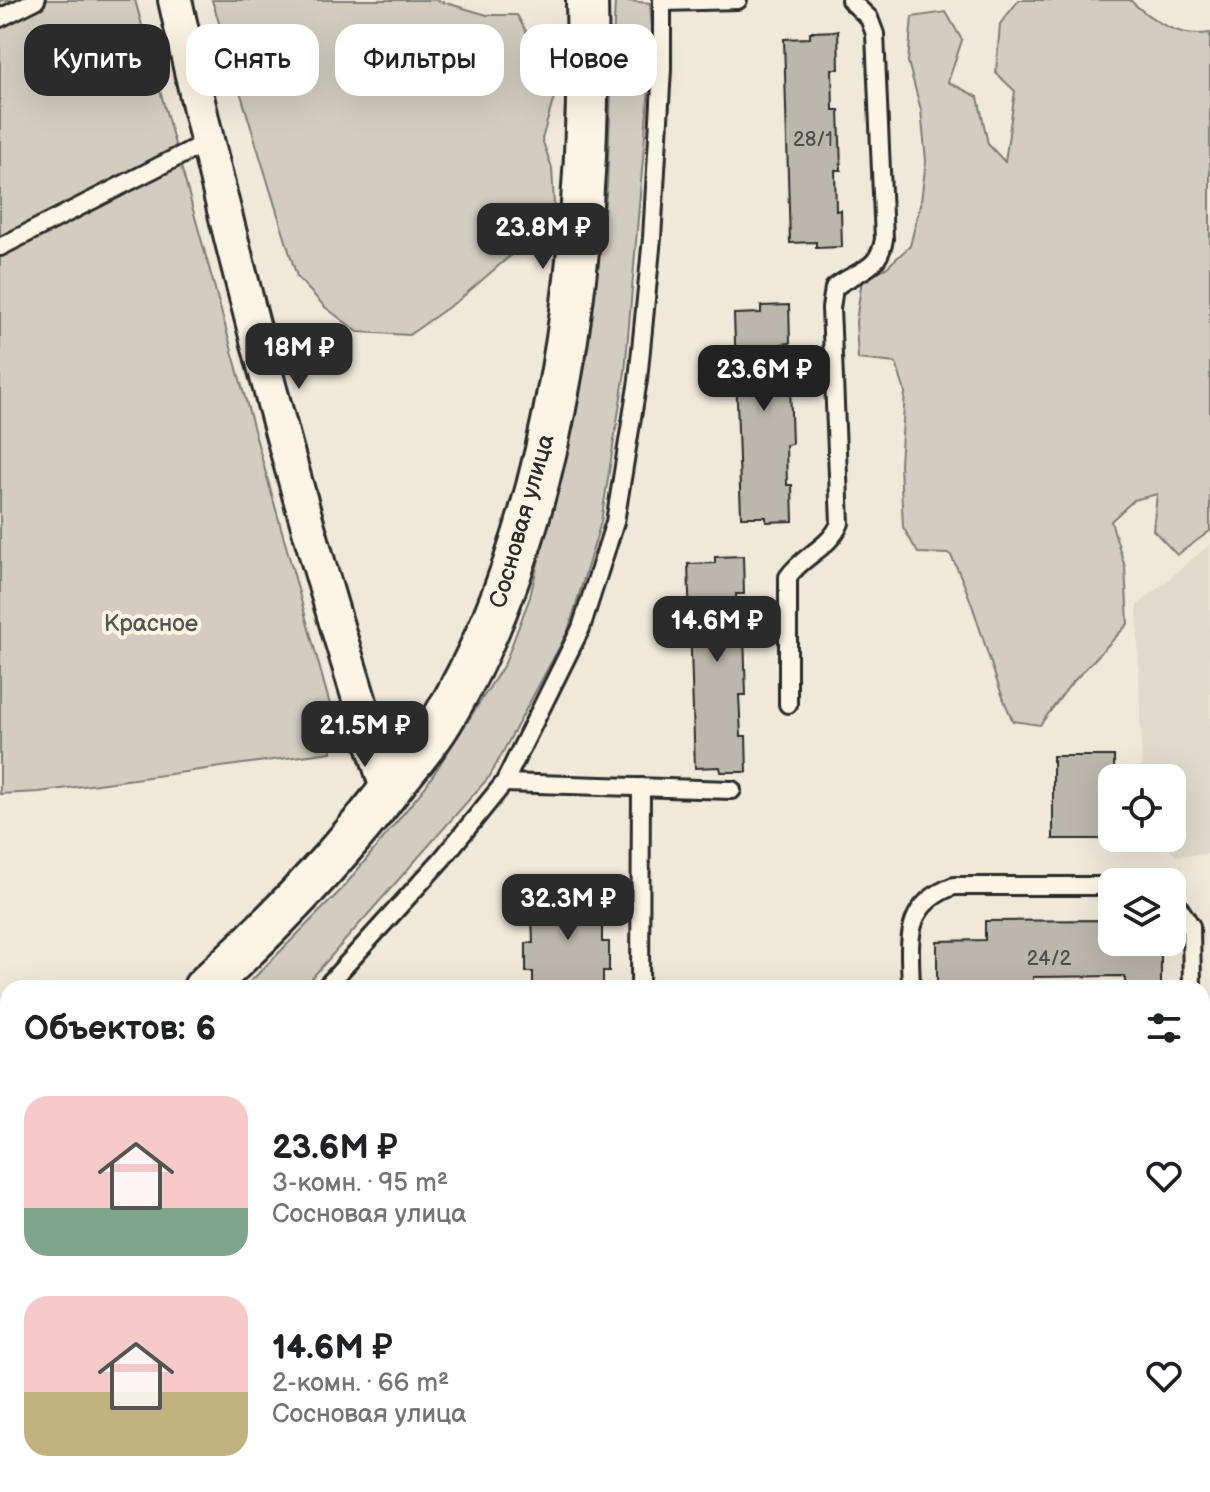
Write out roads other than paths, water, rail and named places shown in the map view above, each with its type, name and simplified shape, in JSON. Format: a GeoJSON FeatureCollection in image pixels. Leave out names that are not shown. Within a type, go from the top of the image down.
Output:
{"type":"FeatureCollection","features":[{"type":"Feature","properties":{"kind":"street"},"geometry":{"type":"LineString","coordinates":[[175,0],[207,142],[282,436],[388,792]]}},
{"type":"Feature","properties":{"kind":"street","name":"Сосновая улица"},"geometry":{"type":"LineString","coordinates":[[212,980],[294,901],[388,792],[440,724],[477,657],[505,595],[540,472],[579,251],[586,145],[587,0]]}},
{"type":"Feature","properties":{"kind":"lane"},"geometry":{"type":"LineString","coordinates":[[0,18],[36,0]]}},
{"type":"Feature","properties":{"kind":"lane"},"geometry":{"type":"LineString","coordinates":[[332,980],[442,859],[504,783],[581,628],[615,522],[638,380],[650,254],[662,1],[738,0]]}},
{"type":"Feature","properties":{"kind":"lane"},"geometry":{"type":"LineString","coordinates":[[788,704],[788,577],[795,567],[834,538],[840,523],[831,308],[834,288],[845,279],[869,270],[882,255],[884,239],[875,34],[869,18],[850,0]]}},
{"type":"Feature","properties":{"kind":"lane"},"geometry":{"type":"LineString","coordinates":[[0,247],[207,142]]}},
{"type":"Feature","properties":{"kind":"lane"},"geometry":{"type":"LineString","coordinates":[[504,783],[732,790]]}},
{"type":"Feature","properties":{"kind":"lane"},"geometry":{"type":"LineString","coordinates":[[640,980],[641,787]]}},
{"type":"Feature","properties":{"kind":"lane"},"geometry":{"type":"LineString","coordinates":[[911,980],[910,924],[933,894],[954,886],[1098,886]]}},
{"type":"Feature","properties":{"kind":"lane"},"geometry":{"type":"LineString","coordinates":[[1186,918],[1191,926],[1192,980]]}},
{"type":"Feature","properties":{"kind":"park label","name":"Красное"},"geometry":{"type":"Point","coordinates":[151,623]}}]}
